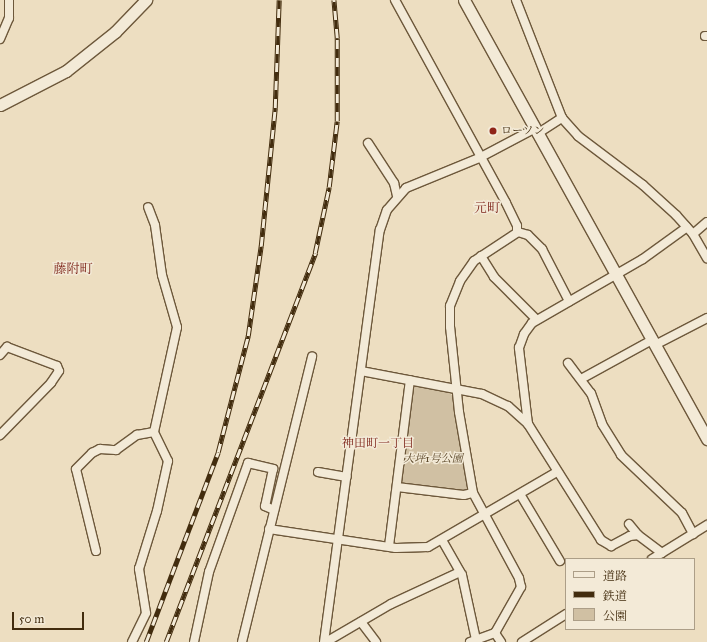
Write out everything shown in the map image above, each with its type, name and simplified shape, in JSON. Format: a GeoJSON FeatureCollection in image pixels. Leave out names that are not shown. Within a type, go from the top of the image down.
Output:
{"type":"FeatureCollection","features":[{"type":"Feature","properties":{"kind":"street"},"geometry":{"type":"LineString","coordinates":[[0,39],[9,18],[9,0]]}},
{"type":"Feature","properties":{"kind":"street"},"geometry":{"type":"LineString","coordinates":[[0,105],[66,71],[115,32],[146,0]]}},
{"type":"Feature","properties":{"kind":"street"},"geometry":{"type":"LineString","coordinates":[[395,0],[479,158],[506,203],[517,226],[517,232]]}},
{"type":"Feature","properties":{"kind":"street"},"geometry":{"type":"LineString","coordinates":[[464,0],[707,439]]}},
{"type":"Feature","properties":{"kind":"street"},"geometry":{"type":"LineString","coordinates":[[516,0],[562,118],[570,130],[643,185],[687,227],[693,234],[707,258]]}},
{"type":"Feature","properties":{"kind":"street"},"geometry":{"type":"LineString","coordinates":[[325,642],[380,230],[387,210],[397,196],[415,184],[479,158],[536,132],[562,118]]}},
{"type":"Feature","properties":{"kind":"street"},"geometry":{"type":"LineString","coordinates":[[368,143],[394,183],[397,196]]}},
{"type":"Feature","properties":{"kind":"street"},"geometry":{"type":"LineString","coordinates":[[132,642],[146,613],[139,569],[157,511],[168,461],[154,432],[177,327],[162,275],[155,226],[148,207]]}},
{"type":"Feature","properties":{"kind":"street"},"geometry":{"type":"LineString","coordinates":[[693,234],[707,222]]}},
{"type":"Feature","properties":{"kind":"street"},"geometry":{"type":"LineString","coordinates":[[528,424],[519,348],[524,334],[536,319],[643,259],[687,227]]}},
{"type":"Feature","properties":{"kind":"street"},"geometry":{"type":"LineString","coordinates":[[442,540],[460,572],[470,606],[473,641],[495,633],[521,587],[519,578],[484,516],[473,493],[450,327],[450,306],[460,281],[481,256],[517,232],[525,234],[542,249],[569,301]]}},
{"type":"Feature","properties":{"kind":"street"},"geometry":{"type":"LineString","coordinates":[[481,256],[494,277],[536,319]]}},
{"type":"Feature","properties":{"kind":"street"},"geometry":{"type":"LineString","coordinates":[[581,379],[654,342],[707,318]]}},
{"type":"Feature","properties":{"kind":"street"},"geometry":{"type":"LineString","coordinates":[[0,355],[7,347],[57,366],[59,371],[51,383],[0,435]]}},
{"type":"Feature","properties":{"kind":"street"},"geometry":{"type":"LineString","coordinates":[[242,642],[312,356]]}},
{"type":"Feature","properties":{"kind":"street"},"geometry":{"type":"LineString","coordinates":[[568,363],[591,393],[602,424],[621,455],[682,513],[693,534]]}},
{"type":"Feature","properties":{"kind":"street"},"geometry":{"type":"LineString","coordinates":[[360,371],[410,380],[492,398],[508,406],[528,424],[601,540],[611,546],[630,536],[638,535]]}},
{"type":"Feature","properties":{"kind":"street"},"geometry":{"type":"LineString","coordinates":[[389,546],[410,380]]}},
{"type":"Feature","properties":{"kind":"street"},"geometry":{"type":"LineString","coordinates":[[96,551],[76,469],[92,453],[100,449],[116,450],[137,435],[154,432]]}},
{"type":"Feature","properties":{"kind":"street"},"geometry":{"type":"LineString","coordinates":[[194,642],[209,572],[248,463],[273,469],[265,506],[274,510]]}},
{"type":"Feature","properties":{"kind":"street"},"geometry":{"type":"LineString","coordinates":[[318,472],[347,477]]}},
{"type":"Feature","properties":{"kind":"street"},"geometry":{"type":"LineString","coordinates":[[269,529],[389,546],[428,547],[484,516],[557,472]]}},
{"type":"Feature","properties":{"kind":"street"},"geometry":{"type":"LineString","coordinates":[[397,487],[464,495],[473,493]]}},
{"type":"Feature","properties":{"kind":"street"},"geometry":{"type":"LineString","coordinates":[[520,494],[560,561]]}},
{"type":"Feature","properties":{"kind":"street"},"geometry":{"type":"LineString","coordinates":[[629,524],[638,535],[662,553]]}},
{"type":"Feature","properties":{"kind":"street"},"geometry":{"type":"LineString","coordinates":[[654,558],[707,525]]}},
{"type":"Feature","properties":{"kind":"street"},"geometry":{"type":"LineString","coordinates":[[325,642],[391,604],[460,572]]}},
{"type":"Feature","properties":{"kind":"street"},"geometry":{"type":"LineString","coordinates":[[522,642],[565,615]]}},
{"type":"Feature","properties":{"kind":"street"},"geometry":{"type":"LineString","coordinates":[[361,622],[376,642]]}},
{"type":"Feature","properties":{"kind":"street"},"geometry":{"type":"LineString","coordinates":[[495,633],[501,642]]}},
{"type":"Feature","properties":{"kind":"green space","name":"大坪1号公園"},"geometry":{"type":"Polygon","coordinates":[[[417,385],[447,391],[454,397],[468,488],[464,491],[404,485],[400,481],[412,386],[417,385]]]}},
{"type":"Feature","properties":{"kind":"railway"},"geometry":{"type":"LineString","coordinates":[[146,642],[218,452],[248,336],[261,246],[275,108],[279,0]]}},
{"type":"Feature","properties":{"kind":"railway"},"geometry":{"type":"LineString","coordinates":[[166,642],[315,253],[329,187],[337,121],[337,38],[334,0]]}},
{"type":"Feature","properties":{"kind":"place","name":"ローソン"},"geometry":{"type":"Point","coordinates":[493,131]}},
{"type":"Feature","properties":{"kind":"district","name":"元町"},"geometry":{"type":"Point","coordinates":[487,208]}},
{"type":"Feature","properties":{"kind":"district","name":"藤附町"},"geometry":{"type":"Point","coordinates":[73,269]}},
{"type":"Feature","properties":{"kind":"district","name":"神田町一丁目"},"geometry":{"type":"Point","coordinates":[378,444]}}]}
